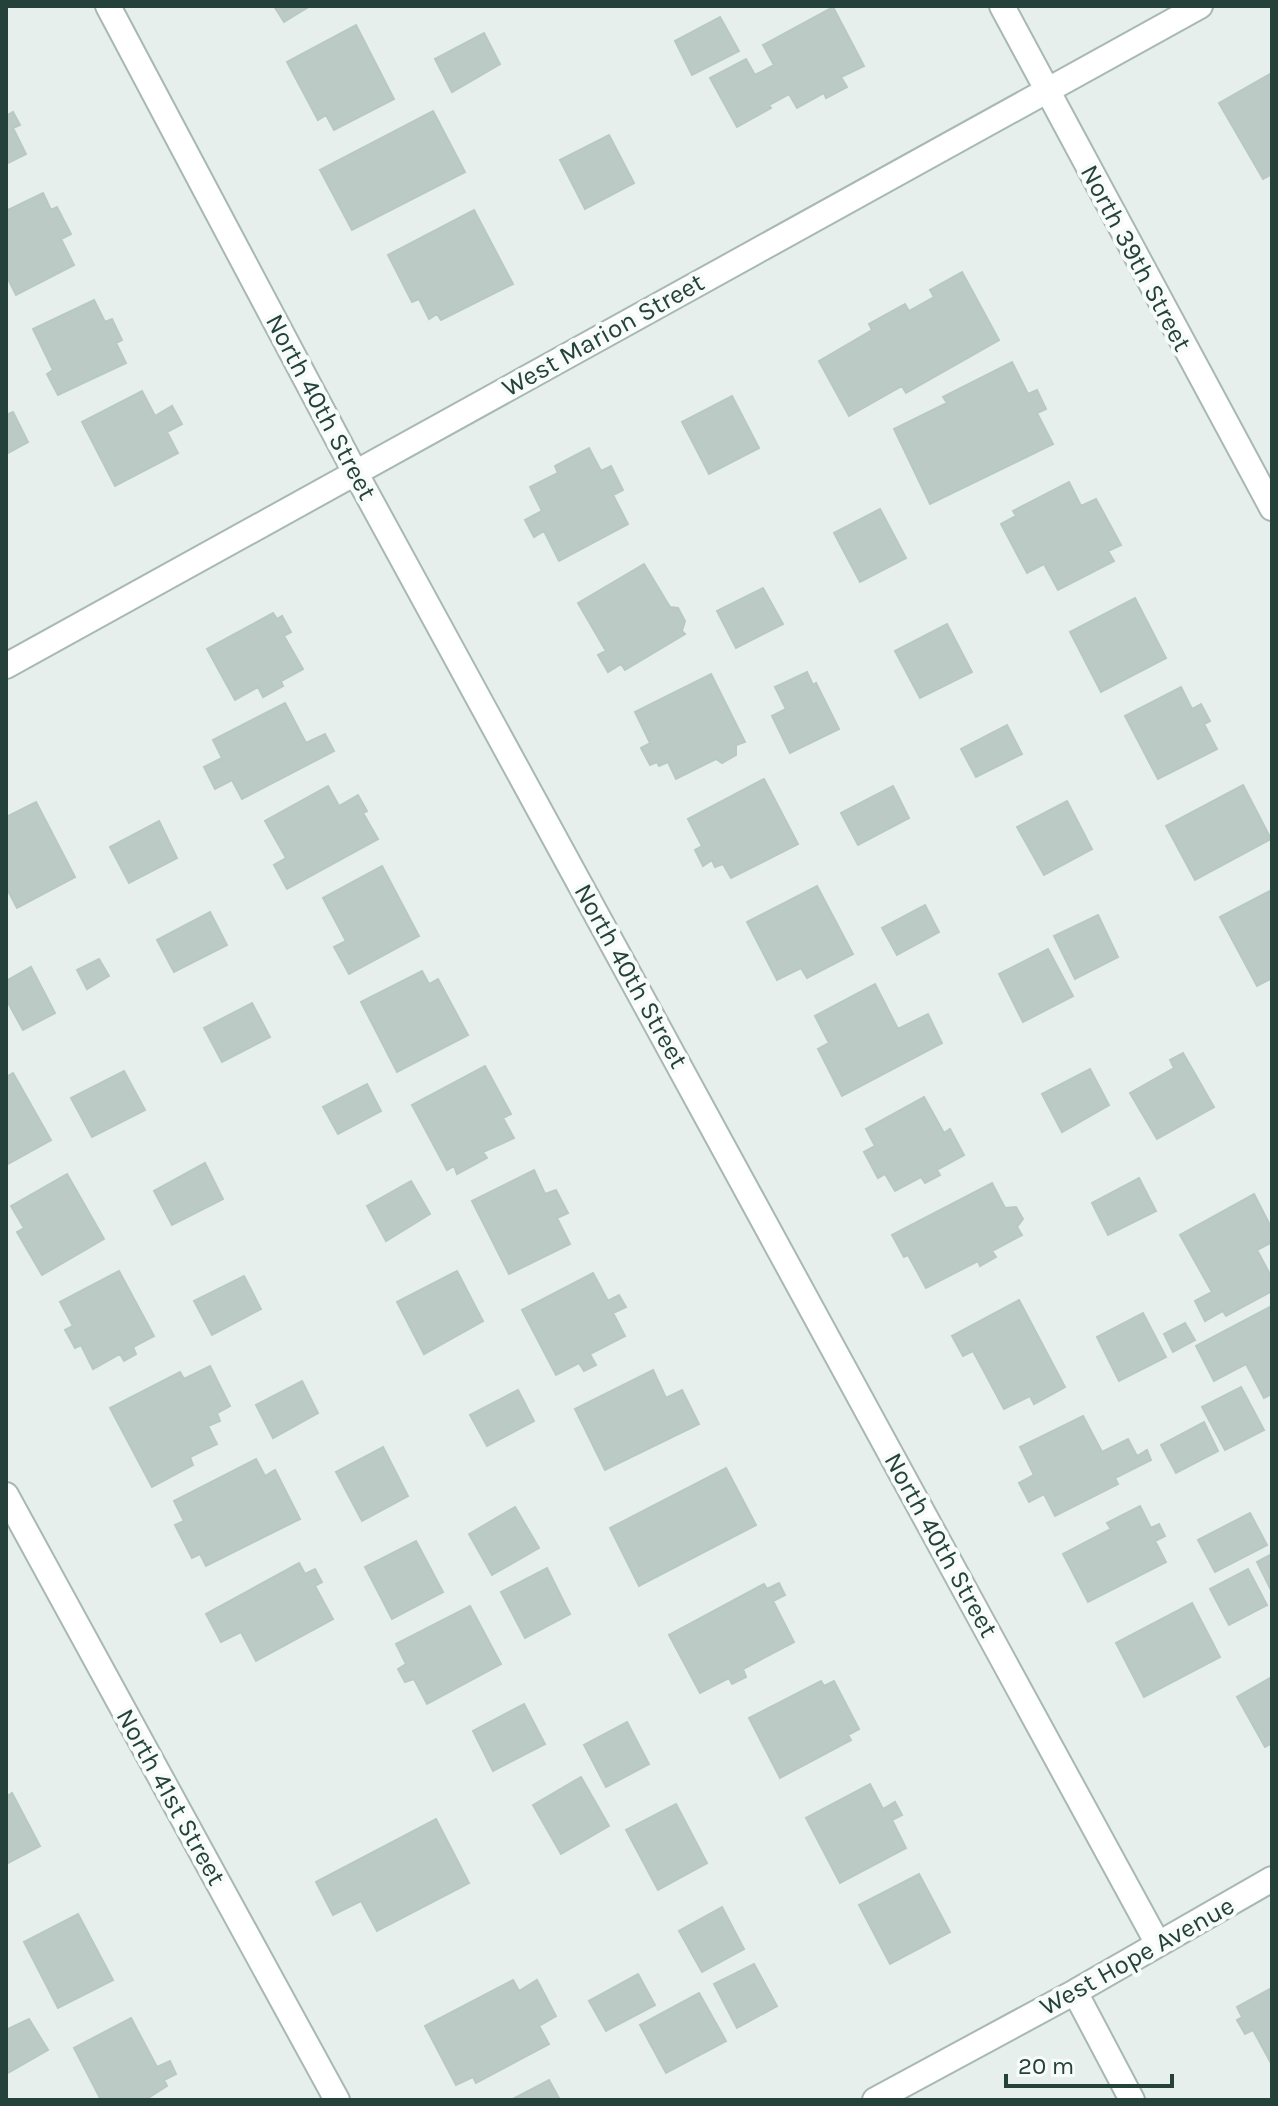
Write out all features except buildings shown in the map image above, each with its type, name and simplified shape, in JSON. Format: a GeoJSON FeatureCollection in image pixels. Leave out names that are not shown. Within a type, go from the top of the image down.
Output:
{"type":"FeatureCollection","features":[{"type":"Feature","properties":{"kind":"street","name":"North 40th Street"},"geometry":{"type":"LineString","coordinates":[[108,6],[355,472],[1158,1944]]}},
{"type":"Feature","properties":{"kind":"street","name":"North 39th Street"},"geometry":{"type":"LineString","coordinates":[[1002,6],[1272,508]]}},
{"type":"Feature","properties":{"kind":"street","name":"West Marion Street"},"geometry":{"type":"LineString","coordinates":[[6,666],[1200,6]]}},
{"type":"Feature","properties":{"kind":"street","name":"North 41st Street"},"geometry":{"type":"LineString","coordinates":[[6,1495],[337,2100]]}},
{"type":"Feature","properties":{"kind":"street","name":"West Hope Avenue"},"geometry":{"type":"LineString","coordinates":[[875,2100],[1075,1992],[1272,1879]]}},
{"type":"Feature","properties":{"kind":"street"},"geometry":{"type":"LineString","coordinates":[[1075,1992],[1132,2100]]}}]}
